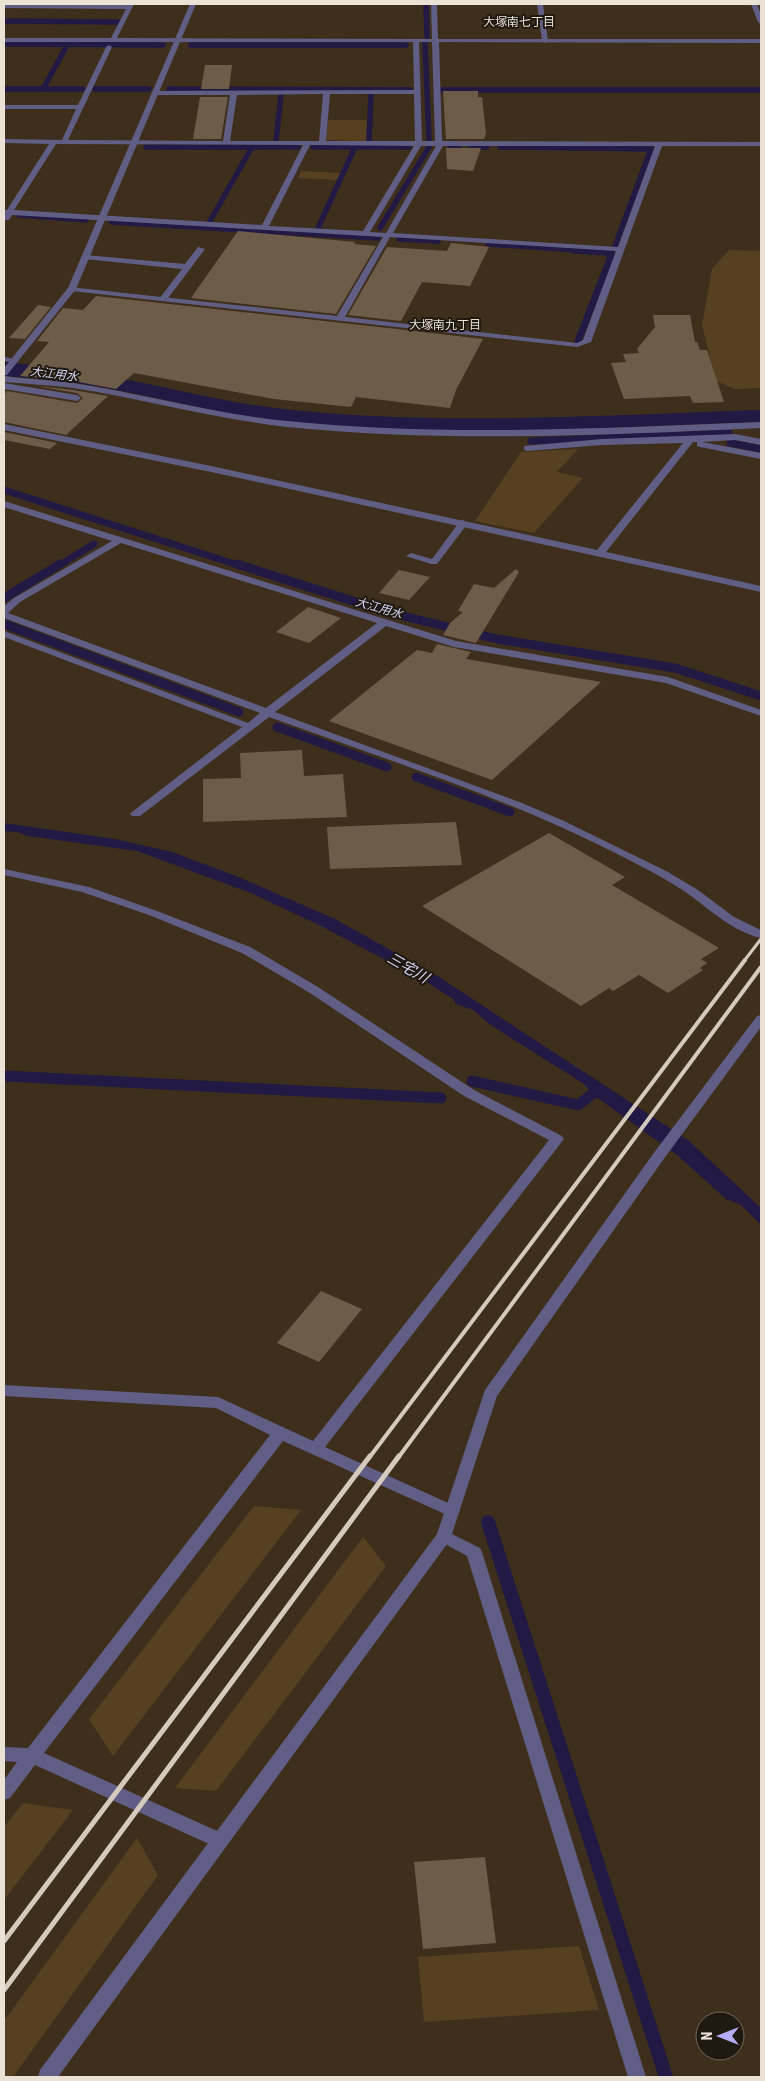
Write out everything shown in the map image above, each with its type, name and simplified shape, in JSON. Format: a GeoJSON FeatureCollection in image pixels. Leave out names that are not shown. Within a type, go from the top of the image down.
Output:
{"type":"FeatureCollection","features":[{"type":"Feature","properties":{"kind":"street"},"geometry":{"type":"LineString","coordinates":[[4,373],[72,288],[193,4]]}},
{"type":"Feature","properties":{"kind":"street"},"geometry":{"type":"LineString","coordinates":[[340,318],[440,143],[434,4]]}},
{"type":"Feature","properties":{"kind":"street"},"geometry":{"type":"LineString","coordinates":[[540,4],[545,41]]}},
{"type":"Feature","properties":{"kind":"street"},"geometry":{"type":"LineString","coordinates":[[754,4],[761,22]]}},
{"type":"Feature","properties":{"kind":"street"},"geometry":{"type":"LineString","coordinates":[[4,6],[130,5],[113,40]]}},
{"type":"Feature","properties":{"kind":"street"},"geometry":{"type":"LineString","coordinates":[[4,40],[113,40],[176,44]]}},
{"type":"Feature","properties":{"kind":"street"},"geometry":{"type":"LineString","coordinates":[[4,47],[109,47],[176,44],[416,44],[436,41],[761,41]]}},
{"type":"Feature","properties":{"kind":"street"},"geometry":{"type":"LineString","coordinates":[[365,234],[418,143],[416,44]]}},
{"type":"Feature","properties":{"kind":"street"},"geometry":{"type":"LineString","coordinates":[[64,142],[109,47]]}},
{"type":"Feature","properties":{"kind":"street"},"geometry":{"type":"LineString","coordinates":[[322,143],[327,92]]}},
{"type":"Feature","properties":{"kind":"street"},"geometry":{"type":"LineString","coordinates":[[155,93],[417,92]]}},
{"type":"Feature","properties":{"kind":"street"},"geometry":{"type":"LineString","coordinates":[[226,143],[234,93]]}},
{"type":"Feature","properties":{"kind":"street"},"geometry":{"type":"LineString","coordinates":[[4,107],[80,107]]}},
{"type":"Feature","properties":{"kind":"street"},"geometry":{"type":"LineString","coordinates":[[4,140],[133,144],[761,144]]}},
{"type":"Feature","properties":{"kind":"street"},"geometry":{"type":"LineString","coordinates":[[4,220],[54,142]]}},
{"type":"Feature","properties":{"kind":"street"},"geometry":{"type":"LineString","coordinates":[[264,228],[308,143]]}},
{"type":"Feature","properties":{"kind":"street"},"geometry":{"type":"LineString","coordinates":[[72,288],[577,345],[587,342],[658,144]]}},
{"type":"Feature","properties":{"kind":"street"},"geometry":{"type":"LineString","coordinates":[[7,213],[621,249]]}},
{"type":"Feature","properties":{"kind":"street"},"geometry":{"type":"LineString","coordinates":[[163,299],[201,249]]}},
{"type":"Feature","properties":{"kind":"street"},"geometry":{"type":"LineString","coordinates":[[85,257],[188,267]]}},
{"type":"Feature","properties":{"kind":"street"},"geometry":{"type":"LineString","coordinates":[[4,359],[14,361]]}},
{"type":"Feature","properties":{"kind":"street"},"geometry":{"type":"LineString","coordinates":[[4,379],[73,386],[185,408],[277,423],[388,432],[495,434],[761,425]]}},
{"type":"Feature","properties":{"kind":"street"},"geometry":{"type":"LineString","coordinates":[[4,386],[77,398]]}},
{"type":"Feature","properties":{"kind":"street"},"geometry":{"type":"LineString","coordinates":[[4,427],[463,523],[761,589]]}},
{"type":"Feature","properties":{"kind":"street"},"geometry":{"type":"LineString","coordinates":[[527,448],[602,442],[690,441],[734,437],[761,442]]}},
{"type":"Feature","properties":{"kind":"street"},"geometry":{"type":"LineString","coordinates":[[600,553],[690,441]]}},
{"type":"Feature","properties":{"kind":"street"},"geometry":{"type":"LineString","coordinates":[[690,441],[761,456]]}},
{"type":"Feature","properties":{"kind":"street"},"geometry":{"type":"LineString","coordinates":[[4,504],[454,644],[668,680],[761,713]]}},
{"type":"Feature","properties":{"kind":"street"},"geometry":{"type":"LineString","coordinates":[[411,556],[434,562],[463,523]]}},
{"type":"Feature","properties":{"kind":"street"},"geometry":{"type":"LineString","coordinates":[[120,540],[17,600],[4,613],[570,826],[684,886],[745,930],[761,934]]}},
{"type":"Feature","properties":{"kind":"street"},"geometry":{"type":"LineString","coordinates":[[136,814],[384,623]]}},
{"type":"Feature","properties":{"kind":"street"},"geometry":{"type":"LineString","coordinates":[[4,634],[250,727]]}},
{"type":"Feature","properties":{"kind":"street"},"geometry":{"type":"LineString","coordinates":[[4,872],[85,889],[153,913],[246,950],[314,990],[469,1093],[557,1139],[315,1449]]}},
{"type":"Feature","properties":{"kind":"street"},"geometry":{"type":"LineString","coordinates":[[47,2077],[444,1536],[490,1394],[658,1158],[761,1019]]}},
{"type":"Feature","properties":{"kind":"street"},"geometry":{"type":"LineString","coordinates":[[4,1390],[218,1403],[280,1434],[452,1511]]}},
{"type":"Feature","properties":{"kind":"street"},"geometry":{"type":"LineString","coordinates":[[4,1793],[280,1434]]}},
{"type":"Feature","properties":{"kind":"street"},"geometry":{"type":"LineString","coordinates":[[444,1536],[474,1552],[637,2077]]}},
{"type":"Feature","properties":{"kind":"street"},"geometry":{"type":"LineString","coordinates":[[4,1754],[33,1756],[220,1841]]}},
{"type":"Feature","properties":{"kind":"shaded area"},"geometry":{"type":"Polygon","coordinates":[[[328,120],[367,120],[366,141],[326,140],[328,120]]]}},
{"type":"Feature","properties":{"kind":"shaded area"},"geometry":{"type":"Polygon","coordinates":[[[301,171],[340,174],[337,180],[298,178],[301,171]]]}},
{"type":"Feature","properties":{"kind":"shaded area"},"geometry":{"type":"Polygon","coordinates":[[[729,250],[761,251],[761,388],[735,389],[716,381],[702,325],[712,269],[729,250]]]}},
{"type":"Feature","properties":{"kind":"shaded area"},"geometry":{"type":"Polygon","coordinates":[[[578,449],[557,472],[583,478],[534,533],[475,521],[521,452],[578,449]]]}},
{"type":"Feature","properties":{"kind":"shaded area"},"geometry":{"type":"Polygon","coordinates":[[[254,1506],[301,1510],[113,1756],[89,1719],[254,1506]]]}},
{"type":"Feature","properties":{"kind":"shaded area"},"geometry":{"type":"Polygon","coordinates":[[[363,1537],[386,1566],[216,1791],[175,1788],[363,1537]]]}},
{"type":"Feature","properties":{"kind":"shaded area"},"geometry":{"type":"Polygon","coordinates":[[[23,1803],[73,1810],[4,1900],[4,1827],[23,1803]]]}},
{"type":"Feature","properties":{"kind":"shaded area"},"geometry":{"type":"Polygon","coordinates":[[[137,1838],[158,1875],[13,2077],[4,2077],[4,2021],[137,1838]]]}},
{"type":"Feature","properties":{"kind":"shaded area"},"geometry":{"type":"Polygon","coordinates":[[[579,1946],[599,2010],[424,2022],[418,1957],[579,1946]]]}},
{"type":"Feature","properties":{"kind":"water"},"geometry":{"type":"Polygon","coordinates":[[[4,362],[126,379],[225,400],[275,408],[336,414],[396,417],[518,418],[761,410],[761,422],[585,429],[467,431],[350,427],[264,419],[76,383],[4,376],[4,362]]]}},
{"type":"Feature","properties":{"kind":"water","name":"三宅川"},"geometry":{"type":"Polygon","coordinates":[[[4,823],[115,839],[172,852],[236,876],[335,919],[439,977],[688,1140],[761,1208],[761,1225],[741,1205],[726,1199],[677,1155],[592,1094],[584,1084],[492,1026],[473,1010],[456,1004],[453,999],[422,979],[317,924],[251,893],[137,851],[4,831],[4,823]]]}},
{"type":"Feature","properties":{"kind":"building"},"geometry":{"type":"Polygon","coordinates":[[[205,65],[232,65],[229,89],[201,89],[205,65]]]}},
{"type":"Feature","properties":{"kind":"building"},"geometry":{"type":"Polygon","coordinates":[[[443,91],[478,91],[478,97],[482,97],[486,133],[484,139],[446,139],[443,91]]]}},
{"type":"Feature","properties":{"kind":"building"},"geometry":{"type":"Polygon","coordinates":[[[200,97],[228,97],[221,139],[193,139],[200,97]]]}},
{"type":"Feature","properties":{"kind":"building"},"geometry":{"type":"Polygon","coordinates":[[[446,148],[481,148],[473,171],[447,169],[446,148]]]}},
{"type":"Feature","properties":{"kind":"building"},"geometry":{"type":"Polygon","coordinates":[[[238,231],[355,242],[354,244],[376,246],[336,314],[191,298],[238,231]]]}},
{"type":"Feature","properties":{"kind":"building"},"geometry":{"type":"Polygon","coordinates":[[[451,243],[489,247],[470,286],[422,282],[401,321],[348,315],[387,247],[447,251],[451,243]]]}},
{"type":"Feature","properties":{"kind":"building"},"geometry":{"type":"Polygon","coordinates":[[[96,296],[483,339],[456,390],[450,408],[356,397],[351,407],[274,399],[134,373],[116,389],[73,381],[20,376],[49,342],[37,341],[63,308],[83,310],[96,296]]]}},
{"type":"Feature","properties":{"kind":"building"},"geometry":{"type":"Polygon","coordinates":[[[38,305],[51,307],[25,339],[9,338],[38,305]]]}},
{"type":"Feature","properties":{"kind":"building"},"geometry":{"type":"Polygon","coordinates":[[[653,315],[690,315],[695,342],[697,342],[700,350],[707,350],[724,402],[693,403],[690,396],[624,399],[611,363],[626,362],[623,354],[639,353],[637,349],[655,327],[653,315]]]}},
{"type":"Feature","properties":{"kind":"building"},"geometry":{"type":"Polygon","coordinates":[[[36,386],[108,396],[66,435],[4,422],[4,395],[7,391],[77,403],[83,398],[77,393],[36,386]]]}},
{"type":"Feature","properties":{"kind":"building"},"geometry":{"type":"Polygon","coordinates":[[[4,432],[57,443],[50,449],[4,440],[4,432]]]}},
{"type":"Feature","properties":{"kind":"building"},"geometry":{"type":"Polygon","coordinates":[[[516,569],[519,572],[476,643],[443,635],[450,623],[463,612],[458,611],[474,584],[494,588],[516,569]]]}},
{"type":"Feature","properties":{"kind":"building"},"geometry":{"type":"Polygon","coordinates":[[[399,570],[430,577],[409,600],[379,593],[399,570]]]}},
{"type":"Feature","properties":{"kind":"building"},"geometry":{"type":"Polygon","coordinates":[[[308,607],[341,618],[309,643],[276,632],[308,607]]]}},
{"type":"Feature","properties":{"kind":"building"},"geometry":{"type":"Polygon","coordinates":[[[437,644],[471,652],[466,659],[601,682],[492,780],[329,721],[417,650],[432,653],[437,644]]]}},
{"type":"Feature","properties":{"kind":"building"},"geometry":{"type":"Polygon","coordinates":[[[302,750],[304,776],[343,774],[347,817],[203,822],[203,779],[241,778],[240,753],[302,750]]]}},
{"type":"Feature","properties":{"kind":"building"},"geometry":{"type":"Polygon","coordinates":[[[456,822],[462,865],[330,869],[327,827],[456,822]]]}},
{"type":"Feature","properties":{"kind":"building"},"geometry":{"type":"Polygon","coordinates":[[[549,833],[625,877],[612,885],[719,948],[701,959],[707,963],[700,968],[703,970],[668,993],[639,975],[613,991],[609,988],[581,1006],[422,906],[549,833]]]}},
{"type":"Feature","properties":{"kind":"building"},"geometry":{"type":"Polygon","coordinates":[[[321,1291],[362,1309],[319,1362],[277,1343],[321,1291]]]}},
{"type":"Feature","properties":{"kind":"building"},"geometry":{"type":"Polygon","coordinates":[[[485,1857],[496,1943],[423,1949],[414,1862],[485,1857]]]}},
{"type":"Feature","properties":{"kind":"waterway"},"geometry":{"type":"LineString","coordinates":[[426,4],[427,36]]}},
{"type":"Feature","properties":{"kind":"waterway"},"geometry":{"type":"LineString","coordinates":[[4,21],[119,22]]}},
{"type":"Feature","properties":{"kind":"waterway"},"geometry":{"type":"LineString","coordinates":[[4,44],[163,45]]}},
{"type":"Feature","properties":{"kind":"waterway"},"geometry":{"type":"LineString","coordinates":[[425,44],[429,139]]}},
{"type":"Feature","properties":{"kind":"waterway"},"geometry":{"type":"LineString","coordinates":[[191,45],[406,45]]}},
{"type":"Feature","properties":{"kind":"waterway"},"geometry":{"type":"LineString","coordinates":[[43,89],[65,49]]}},
{"type":"Feature","properties":{"kind":"waterway"},"geometry":{"type":"LineString","coordinates":[[4,89],[43,89]]}},
{"type":"Feature","properties":{"kind":"waterway"},"geometry":{"type":"LineString","coordinates":[[43,89],[83,89]]}},
{"type":"Feature","properties":{"kind":"waterway"},"geometry":{"type":"LineString","coordinates":[[95,89],[149,89]]}},
{"type":"Feature","properties":{"kind":"waterway"},"geometry":{"type":"LineString","coordinates":[[169,89],[410,90]]}},
{"type":"Feature","properties":{"kind":"waterway"},"geometry":{"type":"LineString","coordinates":[[442,90],[761,90]]}},
{"type":"Feature","properties":{"kind":"waterway"},"geometry":{"type":"LineString","coordinates":[[369,141],[371,94]]}},
{"type":"Feature","properties":{"kind":"waterway"},"geometry":{"type":"LineString","coordinates":[[276,141],[281,95]]}},
{"type":"Feature","properties":{"kind":"waterway"},"geometry":{"type":"LineString","coordinates":[[146,147],[252,147]]}},
{"type":"Feature","properties":{"kind":"waterway"},"geometry":{"type":"LineString","coordinates":[[210,221],[252,147]]}},
{"type":"Feature","properties":{"kind":"waterway"},"geometry":{"type":"LineString","coordinates":[[252,147],[298,147]]}},
{"type":"Feature","properties":{"kind":"waterway"},"geometry":{"type":"LineString","coordinates":[[313,147],[355,147]]}},
{"type":"Feature","properties":{"kind":"waterway"},"geometry":{"type":"LineString","coordinates":[[318,228],[355,147]]}},
{"type":"Feature","properties":{"kind":"waterway"},"geometry":{"type":"LineString","coordinates":[[355,147],[409,147]]}},
{"type":"Feature","properties":{"kind":"waterway"},"geometry":{"type":"LineString","coordinates":[[380,228],[429,147]]}},
{"type":"Feature","properties":{"kind":"waterway"},"geometry":{"type":"LineString","coordinates":[[450,147],[459,147]]}},
{"type":"Feature","properties":{"kind":"waterway"},"geometry":{"type":"LineString","coordinates":[[471,147],[487,147]]}},
{"type":"Feature","properties":{"kind":"waterway"},"geometry":{"type":"LineString","coordinates":[[500,147],[651,149],[615,246]]}},
{"type":"Feature","properties":{"kind":"waterway"},"geometry":{"type":"LineString","coordinates":[[19,215],[86,220]]}},
{"type":"Feature","properties":{"kind":"waterway"},"geometry":{"type":"LineString","coordinates":[[112,222],[378,238]]}},
{"type":"Feature","properties":{"kind":"waterway"},"geometry":{"type":"LineString","coordinates":[[399,239],[438,241]]}},
{"type":"Feature","properties":{"kind":"waterway"},"geometry":{"type":"LineString","coordinates":[[488,244],[591,251]]}},
{"type":"Feature","properties":{"kind":"waterway"},"geometry":{"type":"LineString","coordinates":[[573,250],[606,252],[611,255]]}},
{"type":"Feature","properties":{"kind":"waterway"},"geometry":{"type":"LineString","coordinates":[[578,341],[612,254]]}},
{"type":"Feature","properties":{"kind":"waterway"},"geometry":{"type":"LineString","coordinates":[[531,441],[729,433]]}},
{"type":"Feature","properties":{"kind":"waterway"},"geometry":{"type":"LineString","coordinates":[[730,443],[761,449]]}},
{"type":"Feature","properties":{"kind":"waterway","name":"大江用水"},"geometry":{"type":"LineString","coordinates":[[4,490],[241,566]]}},
{"type":"Feature","properties":{"kind":"waterway"},"geometry":{"type":"LineString","coordinates":[[58,566],[94,544]]}},
{"type":"Feature","properties":{"kind":"waterway"},"geometry":{"type":"LineString","coordinates":[[4,598],[60,564]]}},
{"type":"Feature","properties":{"kind":"waterway","name":"大江用水"},"geometry":{"type":"LineString","coordinates":[[237,564],[387,612],[497,639],[675,668],[761,696]]}},
{"type":"Feature","properties":{"kind":"waterway"},"geometry":{"type":"LineString","coordinates":[[4,624],[239,712]]}},
{"type":"Feature","properties":{"kind":"waterway"},"geometry":{"type":"LineString","coordinates":[[277,727],[387,767]]}},
{"type":"Feature","properties":{"kind":"waterway"},"geometry":{"type":"LineString","coordinates":[[416,777],[510,812]]}},
{"type":"Feature","properties":{"kind":"waterway"},"geometry":{"type":"LineString","coordinates":[[4,1076],[441,1098]]}},
{"type":"Feature","properties":{"kind":"waterway"},"geometry":{"type":"LineString","coordinates":[[472,1081],[578,1105],[599,1089]]}},
{"type":"Feature","properties":{"kind":"waterway"},"geometry":{"type":"LineString","coordinates":[[488,1522],[666,2077]]}},
{"type":"Feature","properties":{"kind":"railway"},"geometry":{"type":"LineString","coordinates":[[744,961],[761,939]]}},
{"type":"Feature","properties":{"kind":"railway"},"geometry":{"type":"LineString","coordinates":[[369,1458],[745,960]]}},
{"type":"Feature","properties":{"kind":"railway"},"geometry":{"type":"LineString","coordinates":[[398,1458],[761,967]]}},
{"type":"Feature","properties":{"kind":"railway"},"geometry":{"type":"LineString","coordinates":[[4,1941],[370,1456]]}},
{"type":"Feature","properties":{"kind":"railway"},"geometry":{"type":"LineString","coordinates":[[4,1990],[399,1456]]}},
{"type":"Feature","properties":{"kind":"district","name":"大塚南七丁目"},"geometry":{"type":"Point","coordinates":[519,22]}},
{"type":"Feature","properties":{"kind":"district","name":"大塚南九丁目"},"geometry":{"type":"Point","coordinates":[445,325]}}]}
